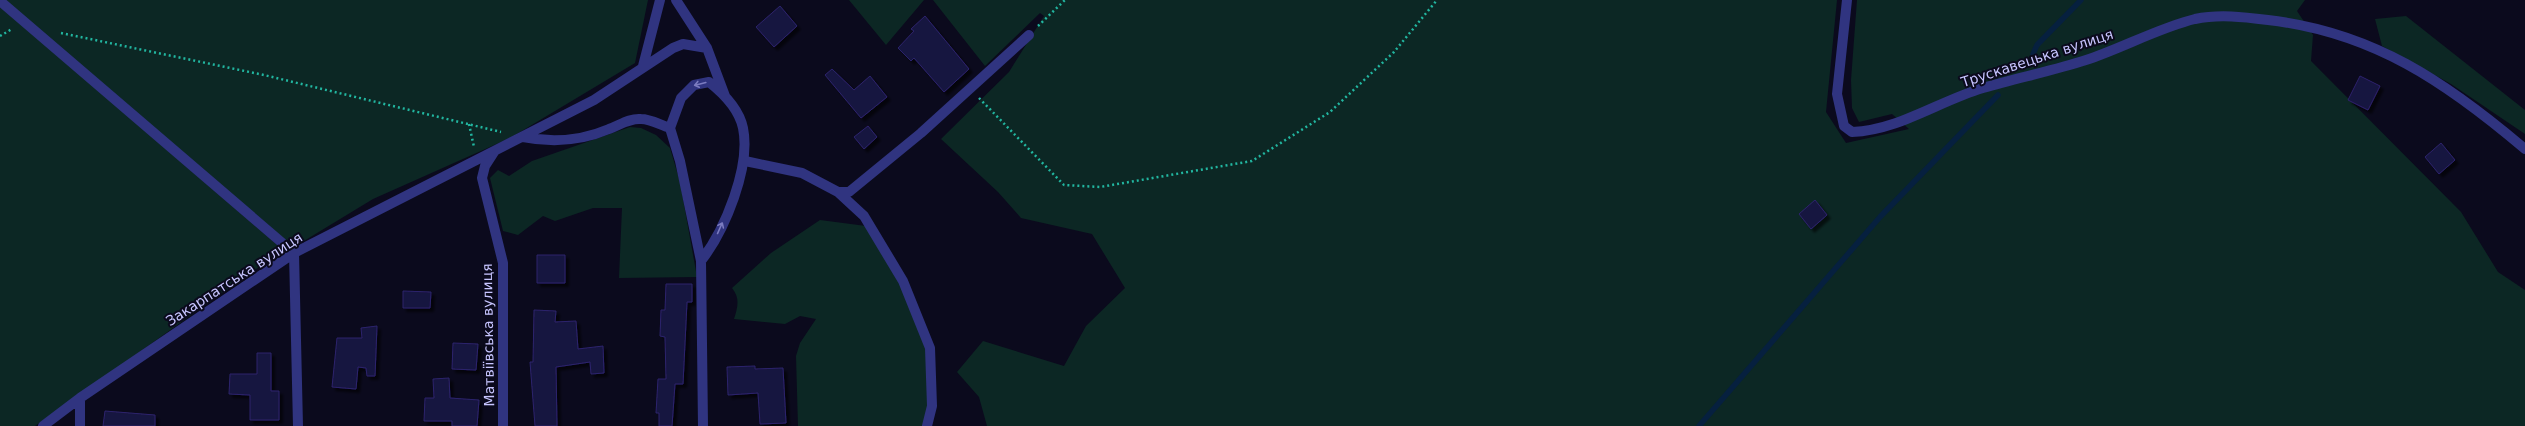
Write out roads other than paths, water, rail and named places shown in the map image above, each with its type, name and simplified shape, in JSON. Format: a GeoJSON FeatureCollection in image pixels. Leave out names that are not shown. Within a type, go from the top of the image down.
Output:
{"type":"FeatureCollection","features":[{"type":"Feature","properties":{"kind":"street"},"geometry":{"type":"LineString","coordinates":[[643,66],[660,0]]}},
{"type":"Feature","properties":{"kind":"street"},"geometry":{"type":"LineString","coordinates":[[676,0],[707,48],[726,97]]}},
{"type":"Feature","properties":{"kind":"street","name":"Трускавецька вулиця"},"geometry":{"type":"LineString","coordinates":[[1847,0],[1837,94],[1844,126],[1852,132],[1888,126],[1981,89],[2085,60],[2195,19],[2234,16],[2279,21],[2339,34],[2380,50],[2430,78],[2479,110],[2525,149]]}},
{"type":"Feature","properties":{"kind":"street"},"geometry":{"type":"LineString","coordinates":[[0,1],[294,254],[298,426]]}},
{"type":"Feature","properties":{"kind":"street"},"geometry":{"type":"LineString","coordinates":[[838,192],[849,192],[864,181],[1029,35]]}},
{"type":"Feature","properties":{"kind":"street","name":"Закарпатська вулиця"},"geometry":{"type":"LineString","coordinates":[[43,426],[80,398],[294,254],[594,100],[643,66],[673,48],[683,44],[707,48]]}},
{"type":"Feature","properties":{"kind":"street"},"geometry":{"type":"LineString","coordinates":[[701,261],[711,249],[730,205],[745,161],[743,127],[735,109],[726,97],[708,82],[694,85],[681,98],[670,128],[680,161],[701,261],[703,426]]}},
{"type":"Feature","properties":{"kind":"street"},"geometry":{"type":"LineString","coordinates":[[523,137],[544,141],[580,139],[609,130],[629,120],[640,119],[652,121],[670,128]]}},
{"type":"Feature","properties":{"kind":"street","name":"Матвіївська вулиця"},"geometry":{"type":"LineString","coordinates":[[494,152],[485,166],[482,178],[503,263],[503,426]]}},
{"type":"Feature","properties":{"kind":"street"},"geometry":{"type":"LineString","coordinates":[[745,161],[802,173],[838,192],[864,216],[903,281],[930,348],[932,406],[926,426]]}},
{"type":"Feature","properties":{"kind":"street"},"geometry":{"type":"LineString","coordinates":[[80,398],[80,426]]}},
{"type":"Feature","properties":{"kind":"waterway"},"geometry":{"type":"LineString","coordinates":[[2033,54],[2037,45],[2081,0]]}},
{"type":"Feature","properties":{"kind":"waterway"},"geometry":{"type":"LineString","coordinates":[[1699,426],[1880,217],[1998,95]]}}]}
